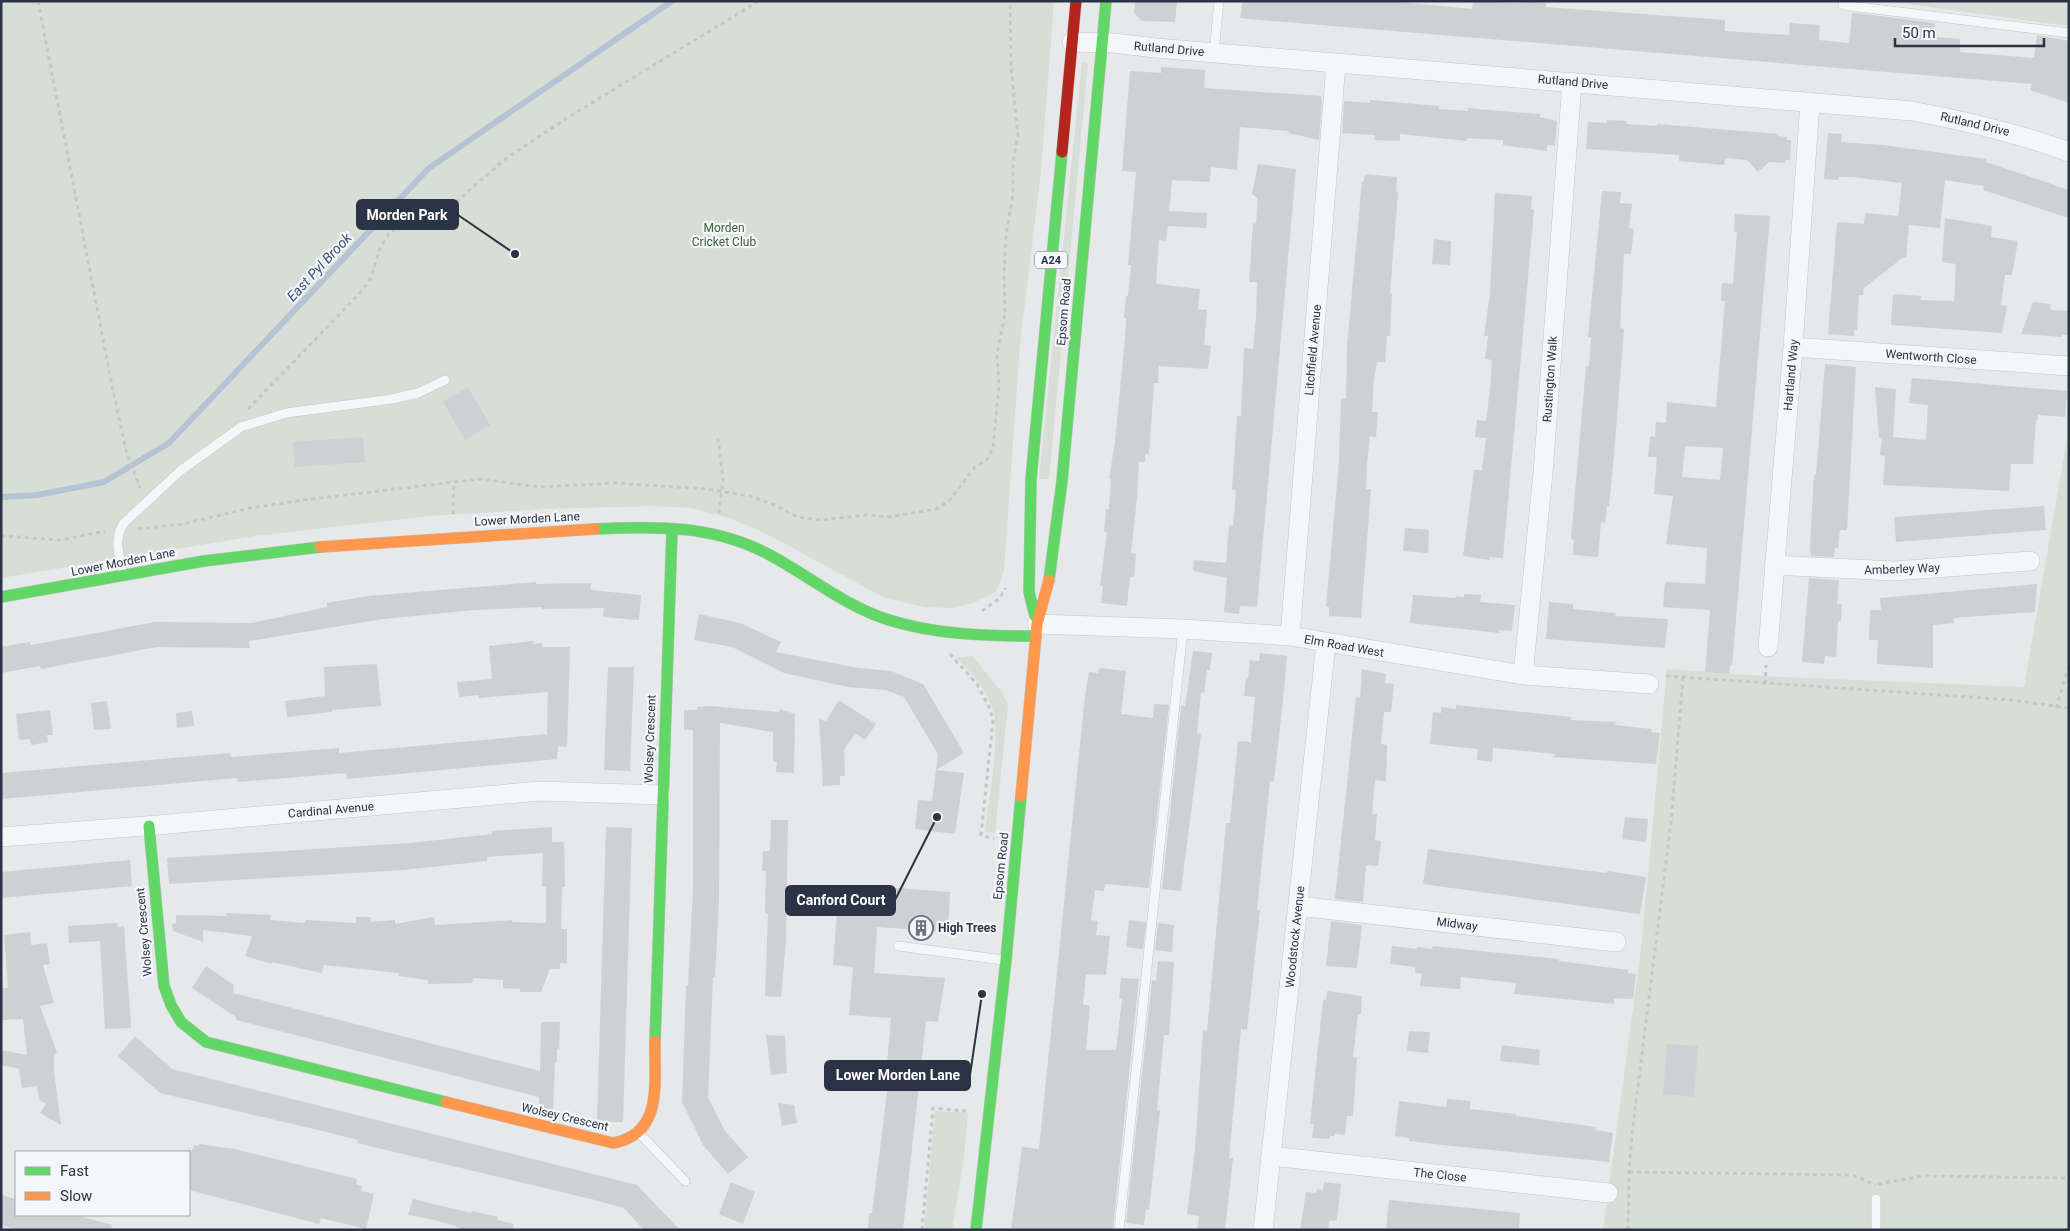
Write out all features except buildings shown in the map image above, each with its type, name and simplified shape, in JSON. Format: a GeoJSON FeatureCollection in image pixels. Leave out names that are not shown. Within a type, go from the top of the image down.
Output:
{"type":"FeatureCollection","features":[{"type":"Feature","properties":{"kind":"main road","name":"Epsom Road"},"geometry":{"type":"LineString","coordinates":[[1037,630],[1028,592],[1030,479],[1076,1]]}},
{"type":"Feature","properties":{"kind":"main road","name":"Epsom Road"},"geometry":{"type":"LineString","coordinates":[[976,1230],[1006,960],[1037,630],[1047,593],[1062,481],[1106,1]]}},
{"type":"Feature","properties":{"kind":"main road","name":"Lower Morden Lane"},"geometry":{"type":"LineString","coordinates":[[1,598],[233,556],[322,546],[622,528],[672,529],[713,533],[734,538],[761,551],[849,602],[895,622],[920,628],[973,635],[1037,630]]}},
{"type":"Feature","properties":{"kind":"main road","name":"Wolsey Crescent"},"geometry":{"type":"LineString","coordinates":[[148,826],[164,993],[179,1021],[191,1033],[206,1042],[613,1143],[626,1142],[640,1134],[649,1121],[653,1104],[661,795],[672,529]]}},
{"type":"Feature","properties":{"kind":"street","name":"Rutland Drive"},"geometry":{"type":"LineString","coordinates":[[1072,42],[1912,111],[1969,121],[2024,136],[2069,152]]}},
{"type":"Feature","properties":{"kind":"street","name":"Litchfield Avenue"},"geometry":{"type":"LineString","coordinates":[[1290,636],[1336,64]]}},
{"type":"Feature","properties":{"kind":"street","name":"Rustington Walk"},"geometry":{"type":"LineString","coordinates":[[1523,675],[1543,474],[1572,82]]}},
{"type":"Feature","properties":{"kind":"street","name":"Hartland Way"},"geometry":{"type":"LineString","coordinates":[[1768,647],[1794,347],[1810,102]]}},
{"type":"Feature","properties":{"kind":"street","name":"Wentworth Close"},"geometry":{"type":"LineString","coordinates":[[1794,347],[2069,366]]}},
{"type":"Feature","properties":{"kind":"street","name":"Amberley Way"},"geometry":{"type":"LineString","coordinates":[[1774,565],[1880,571],[2030,561]]}},
{"type":"Feature","properties":{"kind":"street","name":"Elm Road West"},"geometry":{"type":"LineString","coordinates":[[1037,630],[1182,628],[1290,636],[1523,675],[1649,684]]}},
{"type":"Feature","properties":{"kind":"street","name":"Woodstock Avenue"},"geometry":{"type":"LineString","coordinates":[[1263,1230],[1326,643]]}},
{"type":"Feature","properties":{"kind":"street","name":"Cardinal Avenue"},"geometry":{"type":"LineString","coordinates":[[1,837],[534,792],[661,795]]}},
{"type":"Feature","properties":{"kind":"street","name":"Midway"},"geometry":{"type":"LineString","coordinates":[[1298,906],[1616,942]]}},
{"type":"Feature","properties":{"kind":"street","name":"The Close"},"geometry":{"type":"LineString","coordinates":[[1271,1156],[1608,1193]]}},
{"type":"Feature","properties":{"kind":"lane"},"geometry":{"type":"LineString","coordinates":[[1214,53],[1219,1]]}},
{"type":"Feature","properties":{"kind":"lane"},"geometry":{"type":"LineString","coordinates":[[1843,5],[2069,33]]}},
{"type":"Feature","properties":{"kind":"lane"},"geometry":{"type":"LineString","coordinates":[[124,575],[118,550],[118,531],[142,504],[180,471],[241,427],[286,413],[392,400],[418,393],[445,380]]}},
{"type":"Feature","properties":{"kind":"lane"},"geometry":{"type":"LineString","coordinates":[[1119,1230],[1182,628]]}},
{"type":"Feature","properties":{"kind":"lane"},"geometry":{"type":"LineString","coordinates":[[898,946],[1006,960]]}},
{"type":"Feature","properties":{"kind":"lane"},"geometry":{"type":"LineString","coordinates":[[640,1134],[685,1181]]}},
{"type":"Feature","properties":{"kind":"lane"},"geometry":{"type":"LineString","coordinates":[[1876,1199],[1876,1230]]}},
{"type":"Feature","properties":{"kind":"path"},"geometry":{"type":"LineString","coordinates":[[38,1],[126,450],[139,481]]}},
{"type":"Feature","properties":{"kind":"path"},"geometry":{"type":"LineString","coordinates":[[246,411],[360,293],[371,278],[380,248],[390,232],[405,224],[440,216],[504,160],[535,139],[650,66],[759,1]]}},
{"type":"Feature","properties":{"kind":"path"},"geometry":{"type":"LineString","coordinates":[[1,536],[61,540],[105,531],[182,524],[303,500],[480,480],[541,487],[616,483],[722,492],[750,496],[775,505],[797,517],[820,520],[867,515],[889,517],[936,509],[950,501],[976,467],[988,459],[993,447],[999,386],[997,354],[1005,314],[1004,274],[1006,235],[1013,194],[1013,163],[1018,136],[1011,67],[1010,1]]}},
{"type":"Feature","properties":{"kind":"path"},"geometry":{"type":"LineString","coordinates":[[713,533],[722,492],[723,472],[718,438]]}},
{"type":"Feature","properties":{"kind":"path"},"geometry":{"type":"LineString","coordinates":[[453,537],[454,482]]}},
{"type":"Feature","properties":{"kind":"path"},"geometry":{"type":"LineString","coordinates":[[978,612],[992,605],[1000,598],[1008,581]]}},
{"type":"Feature","properties":{"kind":"path"},"geometry":{"type":"LineString","coordinates":[[949,652],[953,660],[977,684],[990,709],[993,721],[981,835],[1000,840]]}},
{"type":"Feature","properties":{"kind":"path"},"geometry":{"type":"LineString","coordinates":[[2056,708],[2069,666]]}},
{"type":"Feature","properties":{"kind":"path"},"geometry":{"type":"LineString","coordinates":[[1649,684],[1664,676],[2012,700],[2056,708],[2069,708]]}},
{"type":"Feature","properties":{"kind":"path"},"geometry":{"type":"LineString","coordinates":[[1628,1230],[1629,1172],[1669,842],[1683,678]]}},
{"type":"Feature","properties":{"kind":"path"},"geometry":{"type":"LineString","coordinates":[[922,1230],[933,1108],[972,1111]]}},
{"type":"Feature","properties":{"kind":"path"},"geometry":{"type":"LineString","coordinates":[[1629,1172],[1852,1175],[1876,1184],[1923,1176],[2069,1178]]}},
{"type":"Feature","properties":{"kind":"path"},"geometry":{"type":"LineString","coordinates":[[1876,1184],[1876,1199]]}},
{"type":"Feature","properties":{"kind":"green space","name":"Morden Cricket Club"},"geometry":{"type":"Polygon","coordinates":[[[1,1],[1054,1],[1041,172],[1020,344],[1004,570],[996,592],[973,603],[953,608],[925,607],[885,598],[765,533],[726,517],[691,508],[654,506],[545,509],[430,516],[255,536],[1,578],[1,1]]]}},
{"type":"Feature","properties":{"kind":"green space"},"geometry":{"type":"Polygon","coordinates":[[[1885,1],[2069,1],[2069,26],[1885,1]]]}},
{"type":"Feature","properties":{"kind":"green space"},"geometry":{"type":"Polygon","coordinates":[[[1082,62],[1088,63],[1049,479],[1039,479],[1082,62]]]}},
{"type":"Feature","properties":{"kind":"green space"},"geometry":{"type":"Polygon","coordinates":[[[2069,427],[2069,1230],[1603,1230],[1641,950],[1667,669],[1763,676],[2024,687],[2069,427]]]}},
{"type":"Feature","properties":{"kind":"green space"},"geometry":{"type":"Polygon","coordinates":[[[972,656],[1001,691],[1008,704],[995,833],[985,832],[995,752],[996,736],[993,711],[987,696],[978,682],[956,658],[972,656]]]}},
{"type":"Feature","properties":{"kind":"green space"},"geometry":{"type":"Polygon","coordinates":[[[935,1111],[968,1113],[964,1157],[952,1230],[924,1230],[935,1111]]]}},
{"type":"Feature","properties":{"kind":"waterway","name":"East Pyl Brook"},"geometry":{"type":"LineString","coordinates":[[1,497],[37,495],[104,482],[169,443],[429,168],[672,1]]}},
{"type":"Feature","properties":{"kind":"traffic: fast"},"geometry":{"type":"LineString","coordinates":[[1049,580],[1062,481],[1106,1]]}},
{"type":"Feature","properties":{"kind":"traffic: fast"},"geometry":{"type":"LineString","coordinates":[[1035,616],[1029,592],[1031,479],[1062,152]]}},
{"type":"Feature","properties":{"kind":"traffic: fast"},"geometry":{"type":"LineString","coordinates":[[595,529],[682,529],[725,537],[766,553],[857,607],[889,620],[944,632],[1036,636]]}},
{"type":"Feature","properties":{"kind":"traffic: fast"},"geometry":{"type":"LineString","coordinates":[[655,1041],[672,529]]}},
{"type":"Feature","properties":{"kind":"traffic: fast"},"geometry":{"type":"LineString","coordinates":[[1,597],[204,561],[320,547]]}},
{"type":"Feature","properties":{"kind":"traffic: fast"},"geometry":{"type":"LineString","coordinates":[[976,1230],[1006,960],[1021,796]]}},
{"type":"Feature","properties":{"kind":"traffic: fast"},"geometry":{"type":"LineString","coordinates":[[149,826],[164,986],[171,1005],[181,1022],[206,1042],[446,1102]]}},
{"type":"Feature","properties":{"kind":"traffic: slow"},"geometry":{"type":"LineString","coordinates":[[320,547],[595,529]]}},
{"type":"Feature","properties":{"kind":"traffic: slow"},"geometry":{"type":"LineString","coordinates":[[1021,796],[1037,624],[1049,580]]}},
{"type":"Feature","properties":{"kind":"traffic: slow"},"geometry":{"type":"LineString","coordinates":[[446,1102],[613,1143],[629,1138],[641,1129],[648,1118],[653,1104],[655,1089],[655,1041]]}},
{"type":"Feature","properties":{"kind":"traffic: jam"},"geometry":{"type":"LineString","coordinates":[[1062,152],[1076,1]]}},
{"type":"Feature","properties":{"kind":"place","name":"Morden Park"},"geometry":{"type":"Point","coordinates":[515,254]}},
{"type":"Feature","properties":{"kind":"place","name":"Canford Court"},"geometry":{"type":"Point","coordinates":[937,817]}},
{"type":"Feature","properties":{"kind":"place","name":"High Trees"},"geometry":{"type":"Point","coordinates":[921,928]}},
{"type":"Feature","properties":{"kind":"place","name":"Lower Morden Lane"},"geometry":{"type":"Point","coordinates":[982,994]}}]}
